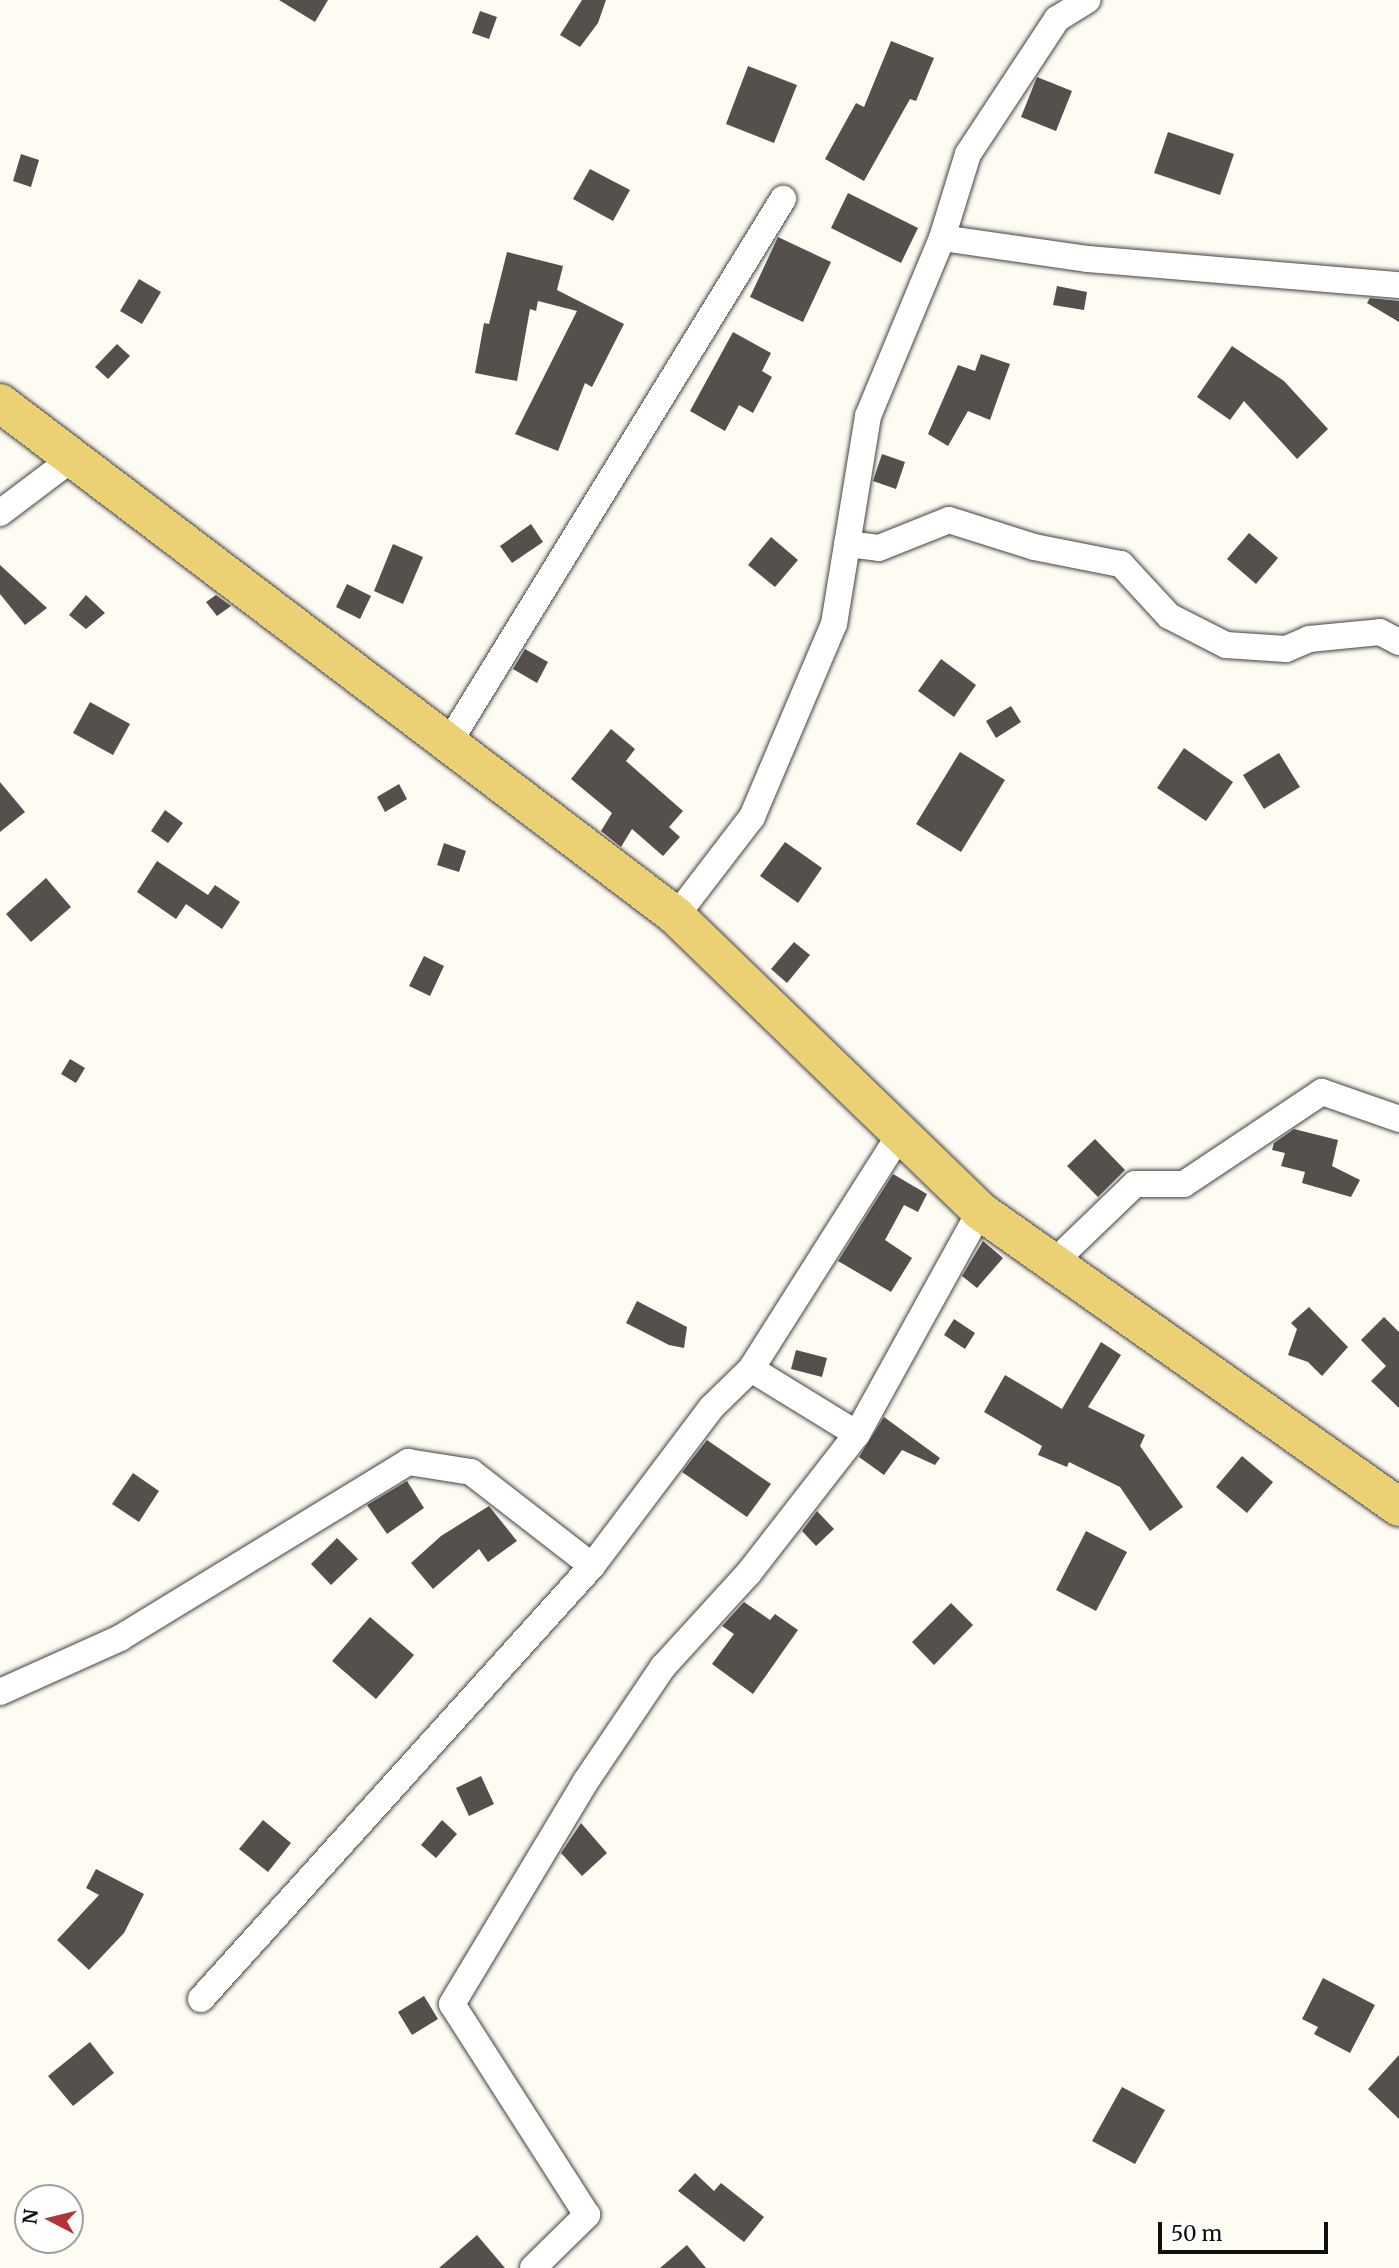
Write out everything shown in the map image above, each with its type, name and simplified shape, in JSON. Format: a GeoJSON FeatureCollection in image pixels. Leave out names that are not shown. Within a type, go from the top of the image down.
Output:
{"type":"FeatureCollection","features":[{"type":"Feature","properties":{"kind":"main road"},"geometry":{"type":"LineString","coordinates":[[0,403],[70,460],[676,916],[980,1211],[1399,1507]]}},
{"type":"Feature","properties":{"kind":"street"},"geometry":{"type":"LineString","coordinates":[[676,916],[752,817],[834,624],[868,416],[942,238],[968,154],[1057,19],[1088,0]]}},
{"type":"Feature","properties":{"kind":"street"},"geometry":{"type":"LineString","coordinates":[[448,744],[783,199]]}},
{"type":"Feature","properties":{"kind":"street"},"geometry":{"type":"LineString","coordinates":[[942,238],[1088,259],[1399,285]]}},
{"type":"Feature","properties":{"kind":"street"},"geometry":{"type":"LineString","coordinates":[[0,513],[70,460]]}},
{"type":"Feature","properties":{"kind":"street"},"geometry":{"type":"LineString","coordinates":[[847,544],[878,548],[948,520],[1034,547],[1121,564],[1169,616],[1226,645],[1286,649],[1309,639],[1380,632],[1399,642]]}},
{"type":"Feature","properties":{"kind":"street"},"geometry":{"type":"LineString","coordinates":[[1053,1263],[1135,1184],[1184,1184],[1322,1092],[1399,1119]]}},
{"type":"Feature","properties":{"kind":"street"},"geometry":{"type":"LineString","coordinates":[[201,1999],[592,1566],[712,1408],[751,1369],[900,1134]]}},
{"type":"Feature","properties":{"kind":"street"},"geometry":{"type":"LineString","coordinates":[[533,2268],[587,2216],[452,2004],[586,1781],[663,1667],[748,1574],[857,1434],[980,1211]]}},
{"type":"Feature","properties":{"kind":"street"},"geometry":{"type":"LineString","coordinates":[[751,1369],[857,1434]]}},
{"type":"Feature","properties":{"kind":"street"},"geometry":{"type":"LineString","coordinates":[[0,1692],[120,1638],[408,1462],[471,1472],[592,1566]]}},
{"type":"Feature","properties":{"kind":"building"},"geometry":{"type":"Polygon","coordinates":[[[279,0],[328,0],[315,22],[279,0]]]}},
{"type":"Feature","properties":{"kind":"building"},"geometry":{"type":"Polygon","coordinates":[[[582,0],[606,0],[598,23],[580,47],[560,35],[582,0]]]}},
{"type":"Feature","properties":{"kind":"building"},"geometry":{"type":"Polygon","coordinates":[[[480,11],[497,17],[489,39],[472,33],[480,11]]]}},
{"type":"Feature","properties":{"kind":"building"},"geometry":{"type":"Polygon","coordinates":[[[891,41],[934,58],[916,101],[910,99],[864,181],[825,159],[856,103],[864,107],[891,41]]]}},
{"type":"Feature","properties":{"kind":"building"},"geometry":{"type":"Polygon","coordinates":[[[748,66],[797,85],[774,143],[726,124],[748,66]]]}},
{"type":"Feature","properties":{"kind":"building"},"geometry":{"type":"Polygon","coordinates":[[[1037,77],[1072,91],[1056,131],[1021,117],[1037,77]]]}},
{"type":"Feature","properties":{"kind":"building"},"geometry":{"type":"Polygon","coordinates":[[[1168,132],[1234,154],[1220,195],[1154,173],[1168,132]]]}},
{"type":"Feature","properties":{"kind":"building"},"geometry":{"type":"Polygon","coordinates":[[[21,154],[39,160],[31,187],[13,181],[21,154]]]}},
{"type":"Feature","properties":{"kind":"building"},"geometry":{"type":"Polygon","coordinates":[[[590,169],[630,190],[613,221],[573,199],[590,169]]]}},
{"type":"Feature","properties":{"kind":"building"},"geometry":{"type":"Polygon","coordinates":[[[848,193],[918,228],[901,263],[831,228],[848,193]]]}},
{"type":"Feature","properties":{"kind":"building"},"geometry":{"type":"Polygon","coordinates":[[[778,237],[831,262],[803,322],[750,297],[778,237]]]}},
{"type":"Feature","properties":{"kind":"building"},"geometry":{"type":"Polygon","coordinates":[[[507,252],[563,266],[557,290],[624,324],[592,387],[585,383],[558,451],[515,434],[577,311],[538,301],[536,311],[530,309],[517,381],[475,373],[484,323],[489,324],[507,252]]]}},
{"type":"Feature","properties":{"kind":"building"},"geometry":{"type":"Polygon","coordinates":[[[139,279],[161,292],[142,324],[120,311],[139,279]]]}},
{"type":"Feature","properties":{"kind":"building"},"geometry":{"type":"Polygon","coordinates":[[[1057,286],[1087,292],[1084,310],[1053,305],[1057,286]]]}},
{"type":"Feature","properties":{"kind":"building"},"geometry":{"type":"Polygon","coordinates":[[[1370,298],[1399,301],[1399,322],[1367,303],[1370,298]]]}},
{"type":"Feature","properties":{"kind":"building"},"geometry":{"type":"Polygon","coordinates":[[[733,332],[771,353],[762,371],[772,377],[753,413],[739,405],[725,431],[690,411],[733,332]]]}},
{"type":"Feature","properties":{"kind":"building"},"geometry":{"type":"Polygon","coordinates":[[[117,344],[130,356],[108,379],[95,367],[117,344]]]}},
{"type":"Feature","properties":{"kind":"building"},"geometry":{"type":"Polygon","coordinates":[[[1232,346],[1284,381],[1328,429],[1297,459],[1244,401],[1230,420],[1197,397],[1232,346]]]}},
{"type":"Feature","properties":{"kind":"building"},"geometry":{"type":"Polygon","coordinates":[[[981,354],[1010,364],[990,420],[968,411],[948,446],[928,434],[958,365],[975,371],[981,354]]]}},
{"type":"Feature","properties":{"kind":"building"},"geometry":{"type":"Polygon","coordinates":[[[882,454],[905,462],[896,489],[873,481],[882,454]]]}},
{"type":"Feature","properties":{"kind":"building"},"geometry":{"type":"Polygon","coordinates":[[[531,524],[543,542],[512,563],[500,546],[531,524]]]}},
{"type":"Feature","properties":{"kind":"building"},"geometry":{"type":"Polygon","coordinates":[[[1249,533],[1278,558],[1256,584],[1227,559],[1249,533]]]}},
{"type":"Feature","properties":{"kind":"building"},"geometry":{"type":"Polygon","coordinates":[[[771,537],[798,560],[775,587],[748,565],[771,537]]]}},
{"type":"Feature","properties":{"kind":"building"},"geometry":{"type":"Polygon","coordinates":[[[393,544],[423,557],[403,604],[374,591],[393,544]]]}},
{"type":"Feature","properties":{"kind":"building"},"geometry":{"type":"Polygon","coordinates":[[[0,565],[47,608],[25,625],[0,594],[0,565]]]}},
{"type":"Feature","properties":{"kind":"building"},"geometry":{"type":"Polygon","coordinates":[[[347,584],[371,596],[360,619],[336,607],[347,584]]]}},
{"type":"Feature","properties":{"kind":"building"},"geometry":{"type":"Polygon","coordinates":[[[86,595],[105,613],[86,629],[69,615],[86,595]]]}},
{"type":"Feature","properties":{"kind":"building"},"geometry":{"type":"Polygon","coordinates":[[[216,595],[231,606],[217,616],[206,602],[216,595]]]}},
{"type":"Feature","properties":{"kind":"building"},"geometry":{"type":"Polygon","coordinates":[[[525,649],[548,662],[537,683],[513,669],[525,649]]]}},
{"type":"Feature","properties":{"kind":"building"},"geometry":{"type":"Polygon","coordinates":[[[941,659],[976,685],[954,717],[918,691],[941,659]]]}},
{"type":"Feature","properties":{"kind":"building"},"geometry":{"type":"Polygon","coordinates":[[[90,702],[130,724],[113,755],[73,733],[90,702]]]}},
{"type":"Feature","properties":{"kind":"building"},"geometry":{"type":"Polygon","coordinates":[[[1011,706],[1021,722],[996,738],[986,721],[1011,706]]]}},
{"type":"Feature","properties":{"kind":"building"},"geometry":{"type":"Polygon","coordinates":[[[611,729],[635,749],[626,761],[683,811],[669,827],[680,837],[663,856],[632,829],[621,847],[601,831],[612,813],[571,779],[611,729]]]}},
{"type":"Feature","properties":{"kind":"building"},"geometry":{"type":"Polygon","coordinates":[[[1184,748],[1233,782],[1206,821],[1157,788],[1184,748]]]}},
{"type":"Feature","properties":{"kind":"building"},"geometry":{"type":"Polygon","coordinates":[[[960,752],[1005,780],[961,852],[916,824],[960,752]]]}},
{"type":"Feature","properties":{"kind":"building"},"geometry":{"type":"Polygon","coordinates":[[[1279,753],[1300,787],[1264,809],[1243,775],[1279,753]]]}},
{"type":"Feature","properties":{"kind":"building"},"geometry":{"type":"Polygon","coordinates":[[[0,782],[25,812],[0,832],[0,782]]]}},
{"type":"Feature","properties":{"kind":"building"},"geometry":{"type":"Polygon","coordinates":[[[399,784],[407,799],[385,812],[377,797],[399,784]]]}},
{"type":"Feature","properties":{"kind":"building"},"geometry":{"type":"Polygon","coordinates":[[[165,810],[183,823],[168,843],[151,831],[165,810]]]}},
{"type":"Feature","properties":{"kind":"building"},"geometry":{"type":"Polygon","coordinates":[[[785,842],[822,868],[798,903],[760,876],[785,842]]]}},
{"type":"Feature","properties":{"kind":"building"},"geometry":{"type":"Polygon","coordinates":[[[444,843],[466,851],[459,872],[437,865],[444,843]]]}},
{"type":"Feature","properties":{"kind":"building"},"geometry":{"type":"Polygon","coordinates":[[[157,861],[208,895],[215,885],[240,902],[222,929],[186,904],[176,919],[137,892],[157,861]]]}},
{"type":"Feature","properties":{"kind":"building"},"geometry":{"type":"Polygon","coordinates":[[[46,878],[71,907],[31,942],[6,914],[46,878]]]}},
{"type":"Feature","properties":{"kind":"building"},"geometry":{"type":"Polygon","coordinates":[[[794,942],[810,955],[787,983],[771,969],[794,942]]]}},
{"type":"Feature","properties":{"kind":"building"},"geometry":{"type":"Polygon","coordinates":[[[424,956],[444,966],[430,996],[409,986],[424,956]]]}},
{"type":"Feature","properties":{"kind":"building"},"geometry":{"type":"Polygon","coordinates":[[[70,1059],[85,1068],[76,1083],[61,1074],[70,1059]]]}},
{"type":"Feature","properties":{"kind":"building"},"geometry":{"type":"Polygon","coordinates":[[[1294,1129],[1338,1140],[1332,1166],[1360,1180],[1351,1197],[1302,1183],[1305,1172],[1281,1166],[1285,1153],[1272,1150],[1274,1143],[1294,1129]]]}},
{"type":"Feature","properties":{"kind":"building"},"geometry":{"type":"Polygon","coordinates":[[[1095,1139],[1125,1170],[1098,1197],[1067,1166],[1095,1139]]]}},
{"type":"Feature","properties":{"kind":"building"},"geometry":{"type":"Polygon","coordinates":[[[893,1174],[927,1194],[918,1212],[904,1205],[885,1240],[912,1258],[891,1292],[838,1261],[893,1174]]]}},
{"type":"Feature","properties":{"kind":"building"},"geometry":{"type":"Polygon","coordinates":[[[983,1241],[1003,1258],[977,1288],[962,1276],[983,1241]]]}},
{"type":"Feature","properties":{"kind":"building"},"geometry":{"type":"Polygon","coordinates":[[[637,1301],[687,1327],[684,1348],[669,1345],[626,1323],[637,1301]]]}},
{"type":"Feature","properties":{"kind":"building"},"geometry":{"type":"Polygon","coordinates":[[[1309,1307],[1348,1347],[1322,1376],[1308,1362],[1288,1355],[1297,1329],[1291,1323],[1309,1307]]]}},
{"type":"Feature","properties":{"kind":"building"},"geometry":{"type":"Polygon","coordinates":[[[1384,1317],[1399,1332],[1399,1408],[1371,1381],[1386,1366],[1361,1340],[1384,1317]]]}},
{"type":"Feature","properties":{"kind":"building"},"geometry":{"type":"Polygon","coordinates":[[[954,1319],[975,1333],[965,1349],[944,1335],[954,1319]]]}},
{"type":"Feature","properties":{"kind":"building"},"geometry":{"type":"Polygon","coordinates":[[[1101,1342],[1121,1355],[1088,1407],[1145,1435],[1140,1446],[1183,1507],[1150,1531],[1120,1487],[1069,1462],[1067,1467],[1038,1455],[1042,1446],[984,1412],[1005,1375],[1062,1409],[1101,1342]]]}},
{"type":"Feature","properties":{"kind":"building"},"geometry":{"type":"Polygon","coordinates":[[[796,1350],[827,1358],[822,1377],[791,1369],[796,1350]]]}},
{"type":"Feature","properties":{"kind":"building"},"geometry":{"type":"Polygon","coordinates":[[[884,1417],[940,1458],[935,1465],[902,1450],[884,1475],[859,1457],[884,1417]]]}},
{"type":"Feature","properties":{"kind":"building"},"geometry":{"type":"Polygon","coordinates":[[[707,1440],[771,1484],[747,1517],[682,1472],[707,1440]]]}},
{"type":"Feature","properties":{"kind":"building"},"geometry":{"type":"Polygon","coordinates":[[[1242,1456],[1273,1482],[1247,1513],[1216,1487],[1242,1456]]]}},
{"type":"Feature","properties":{"kind":"building"},"geometry":{"type":"Polygon","coordinates":[[[133,1473],[159,1491],[139,1522],[112,1504],[133,1473]]]}},
{"type":"Feature","properties":{"kind":"building"},"geometry":{"type":"Polygon","coordinates":[[[407,1481],[424,1508],[387,1534],[367,1505],[407,1481]]]}},
{"type":"Feature","properties":{"kind":"building"},"geometry":{"type":"Polygon","coordinates":[[[489,1506],[517,1541],[488,1562],[479,1549],[433,1589],[411,1563],[441,1536],[489,1506]]]}},
{"type":"Feature","properties":{"kind":"building"},"geometry":{"type":"Polygon","coordinates":[[[817,1511],[834,1529],[816,1546],[802,1531],[817,1511]]]}},
{"type":"Feature","properties":{"kind":"building"},"geometry":{"type":"Polygon","coordinates":[[[1086,1531],[1127,1552],[1096,1611],[1056,1590],[1086,1531]]]}},
{"type":"Feature","properties":{"kind":"building"},"geometry":{"type":"Polygon","coordinates":[[[337,1538],[358,1559],[331,1585],[311,1564],[337,1538]]]}},
{"type":"Feature","properties":{"kind":"building"},"geometry":{"type":"Polygon","coordinates":[[[744,1602],[770,1620],[775,1614],[798,1630],[753,1694],[712,1664],[734,1634],[722,1626],[744,1602]]]}},
{"type":"Feature","properties":{"kind":"building"},"geometry":{"type":"Polygon","coordinates":[[[951,1603],[973,1625],[934,1665],[912,1642],[951,1603]]]}},
{"type":"Feature","properties":{"kind":"building"},"geometry":{"type":"Polygon","coordinates":[[[370,1617],[414,1655],[376,1699],[332,1661],[370,1617]]]}},
{"type":"Feature","properties":{"kind":"building"},"geometry":{"type":"Polygon","coordinates":[[[481,1776],[494,1804],[469,1816],[456,1788],[481,1776]]]}},
{"type":"Feature","properties":{"kind":"building"},"geometry":{"type":"Polygon","coordinates":[[[263,1820],[291,1843],[268,1872],[239,1849],[263,1820]]]}},
{"type":"Feature","properties":{"kind":"building"},"geometry":{"type":"Polygon","coordinates":[[[442,1820],[457,1834],[436,1858],[421,1845],[442,1820]]]}},
{"type":"Feature","properties":{"kind":"building"},"geometry":{"type":"Polygon","coordinates":[[[581,1823],[607,1853],[582,1876],[561,1853],[581,1823]]]}},
{"type":"Feature","properties":{"kind":"building"},"geometry":{"type":"Polygon","coordinates":[[[96,1869],[144,1894],[124,1933],[89,1970],[57,1940],[99,1895],[86,1888],[96,1869]]]}},
{"type":"Feature","properties":{"kind":"building"},"geometry":{"type":"Polygon","coordinates":[[[1323,1978],[1375,2005],[1350,2053],[1314,2034],[1318,2027],[1302,2019],[1323,1978]]]}},
{"type":"Feature","properties":{"kind":"building"},"geometry":{"type":"Polygon","coordinates":[[[424,1996],[438,2019],[412,2035],[398,2012],[424,1996]]]}},
{"type":"Feature","properties":{"kind":"building"},"geometry":{"type":"Polygon","coordinates":[[[90,2042],[114,2073],[73,2106],[48,2076],[90,2042]]]}},
{"type":"Feature","properties":{"kind":"building"},"geometry":{"type":"Polygon","coordinates":[[[1399,2055],[1399,2119],[1368,2089],[1399,2055]]]}},
{"type":"Feature","properties":{"kind":"building"},"geometry":{"type":"Polygon","coordinates":[[[1122,2087],[1165,2110],[1135,2164],[1092,2141],[1122,2087]]]}},
{"type":"Feature","properties":{"kind":"building"},"geometry":{"type":"Polygon","coordinates":[[[695,2173],[714,2191],[721,2183],[764,2217],[744,2242],[678,2191],[695,2173]]]}},
{"type":"Feature","properties":{"kind":"building"},"geometry":{"type":"Polygon","coordinates":[[[477,2235],[505,2268],[439,2268],[477,2235]]]}},
{"type":"Feature","properties":{"kind":"building"},"geometry":{"type":"Polygon","coordinates":[[[687,2245],[706,2268],[660,2268],[687,2245]]]}}]}
